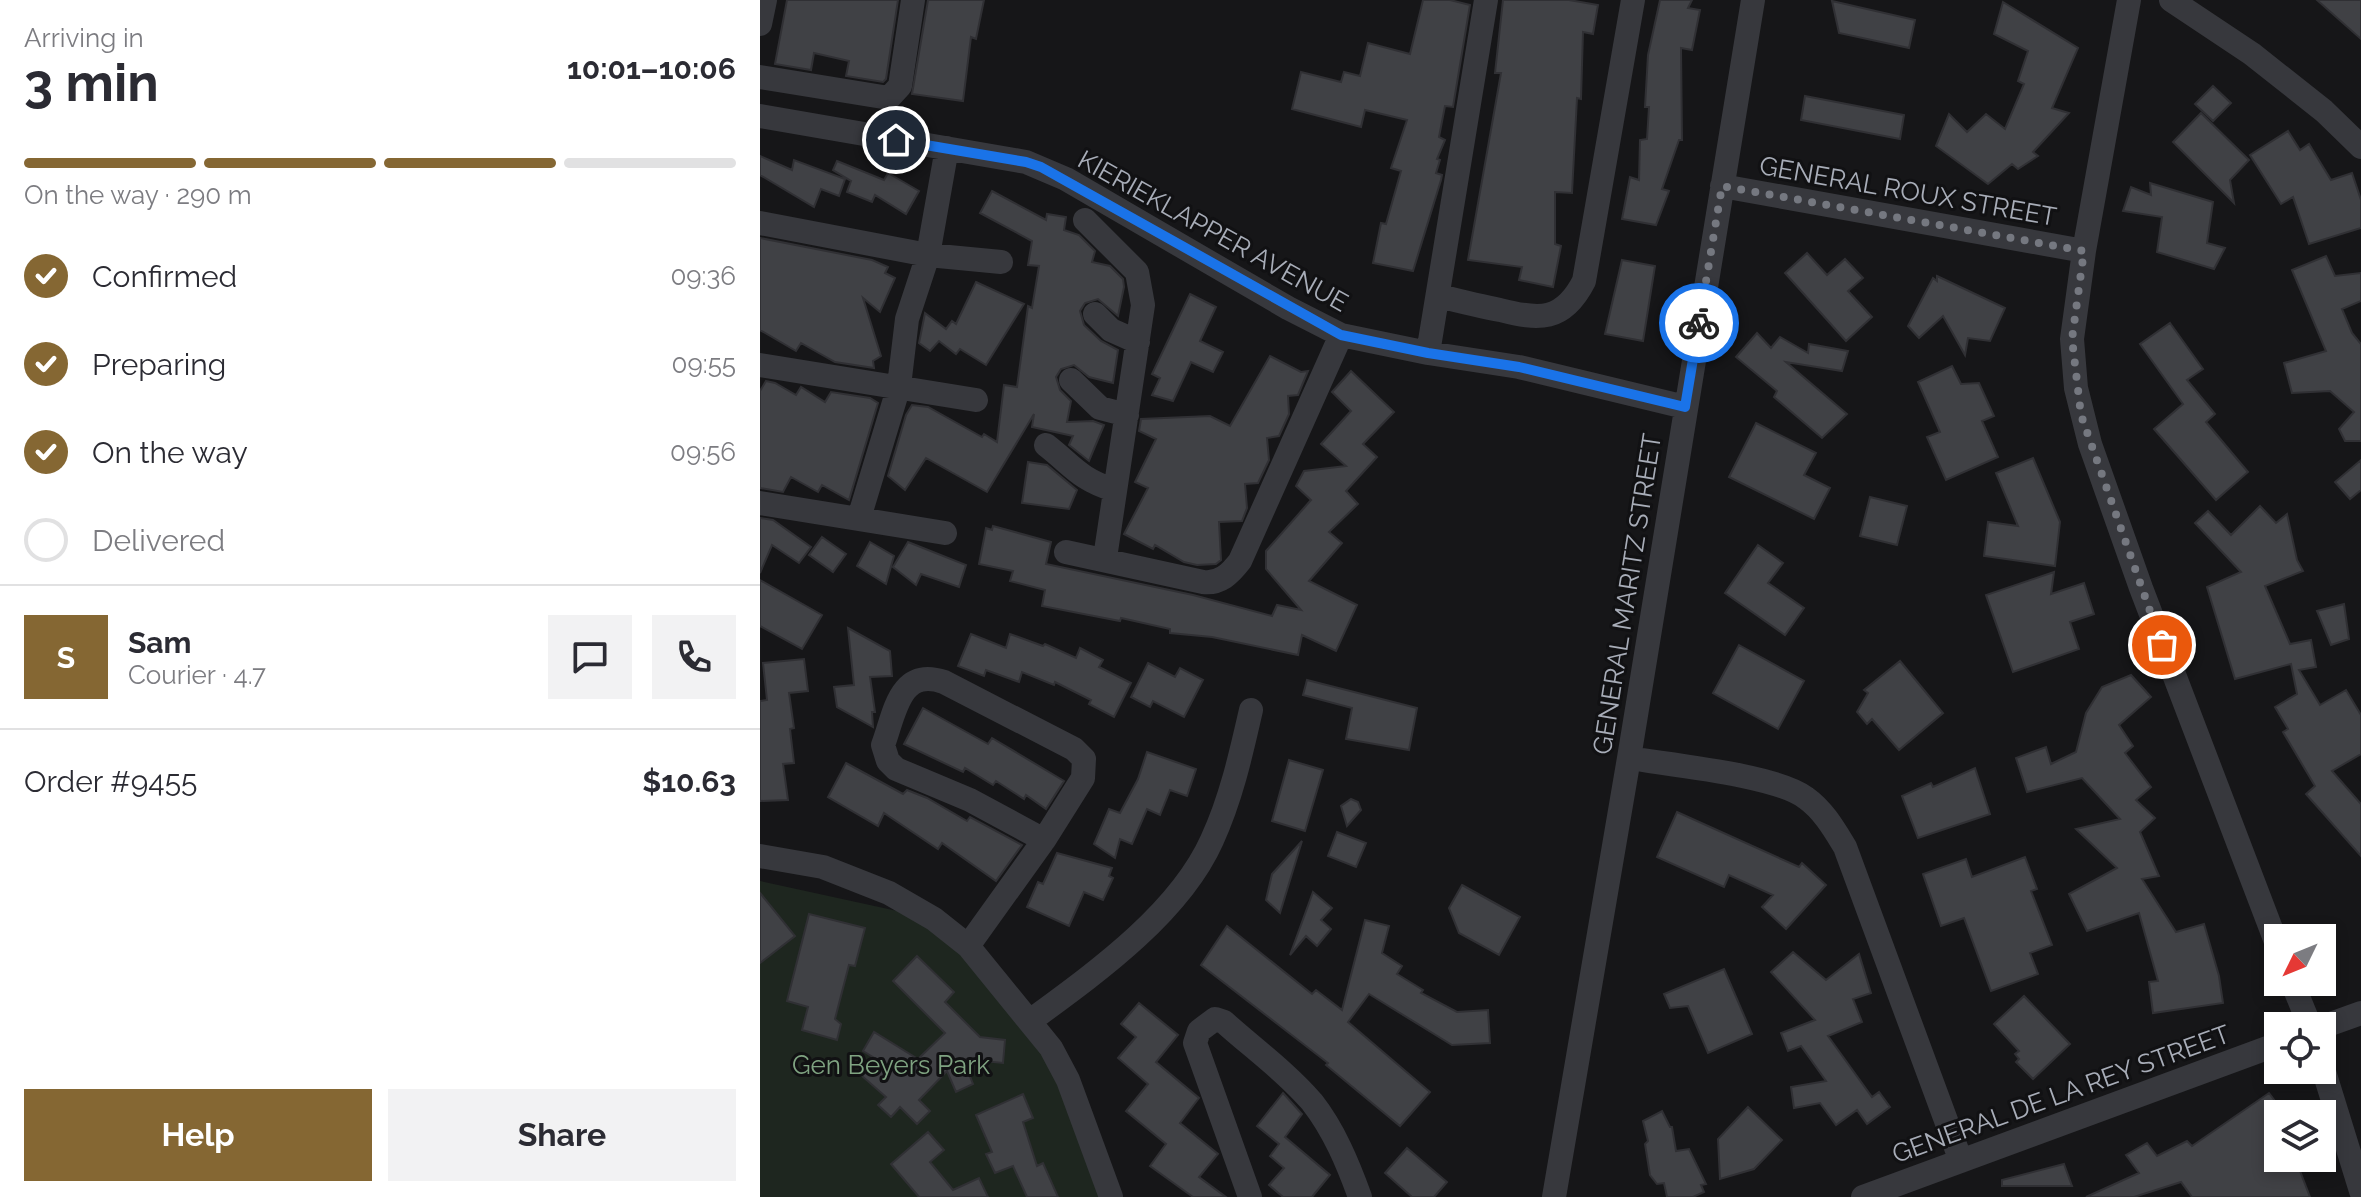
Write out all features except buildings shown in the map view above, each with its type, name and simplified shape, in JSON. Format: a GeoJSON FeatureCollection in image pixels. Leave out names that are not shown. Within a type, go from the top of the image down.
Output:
{"type":"FeatureCollection","features":[{"type":"Feature","properties":{"kind":"street"},"geometry":{"type":"LineString","coordinates":[[760,24],[765,0]]}},
{"type":"Feature","properties":{"kind":"street"},"geometry":{"type":"LineString","coordinates":[[760,77],[889,98],[900,86],[913,0]]}},
{"type":"Feature","properties":{"kind":"street"},"geometry":{"type":"LineString","coordinates":[[1428,353],[1486,0]]}},
{"type":"Feature","properties":{"kind":"street"},"geometry":{"type":"LineString","coordinates":[[1439,296],[1532,318],[1558,312],[1579,291],[1584,281],[1633,0]]}},
{"type":"Feature","properties":{"kind":"street","name":"GENERAL MARITZ STREET"},"geometry":{"type":"LineString","coordinates":[[1554,1197],[1753,0]]}},
{"type":"Feature","properties":{"kind":"street"},"geometry":{"type":"LineString","coordinates":[[2129,0],[2084,251],[2072,339],[2081,415],[2146,602],[2269,924]]}},
{"type":"Feature","properties":{"kind":"street"},"geometry":{"type":"LineString","coordinates":[[2171,0],[2252,54],[2324,111],[2361,147]]}},
{"type":"Feature","properties":{"kind":"street","name":"KIERIEKLAPPER AVENUE"},"geometry":{"type":"LineString","coordinates":[[760,116],[1026,162],[1041,167],[1341,335],[1519,367],[1685,407]]}},
{"type":"Feature","properties":{"kind":"street"},"geometry":{"type":"LineString","coordinates":[[859,518],[899,386],[907,319],[928,255],[947,148]]}},
{"type":"Feature","properties":{"kind":"street","name":"GENERAL ROUX STREET"},"geometry":{"type":"LineString","coordinates":[[1722,186],[2084,251]]}},
{"type":"Feature","properties":{"kind":"street"},"geometry":{"type":"LineString","coordinates":[[1085,220],[1137,272],[1143,305],[1105,558]]}},
{"type":"Feature","properties":{"kind":"street"},"geometry":{"type":"LineString","coordinates":[[760,223],[928,255],[1001,262]]}},
{"type":"Feature","properties":{"kind":"street"},"geometry":{"type":"LineString","coordinates":[[1095,314],[1111,330],[1138,342]]}},
{"type":"Feature","properties":{"kind":"street"},"geometry":{"type":"LineString","coordinates":[[1066,552],[1105,558],[1203,582],[1218,581],[1228,575],[1240,561],[1341,335]]}},
{"type":"Feature","properties":{"kind":"street"},"geometry":{"type":"LineString","coordinates":[[760,365],[976,400]]}},
{"type":"Feature","properties":{"kind":"street"},"geometry":{"type":"LineString","coordinates":[[1071,380],[1100,408],[1127,415]]}},
{"type":"Feature","properties":{"kind":"street"},"geometry":{"type":"LineString","coordinates":[[1046,445],[1078,474],[1092,483],[1114,490]]}},
{"type":"Feature","properties":{"kind":"street"},"geometry":{"type":"LineString","coordinates":[[760,503],[945,533]]}},
{"type":"Feature","properties":{"kind":"street"},"geometry":{"type":"LineString","coordinates":[[968,946],[1044,840],[1083,778],[1085,767],[1081,754],[944,682],[931,678],[911,683],[902,694],[883,745],[892,766],[906,775],[970,800],[1044,840]]}},
{"type":"Feature","properties":{"kind":"street"},"geometry":{"type":"LineString","coordinates":[[1030,1021],[1090,976],[1146,926],[1182,888],[1212,840],[1251,710]]}},
{"type":"Feature","properties":{"kind":"street"},"geometry":{"type":"LineString","coordinates":[[1629,758],[1764,781],[1799,793],[1820,810],[1845,847],[1961,1161]]}},
{"type":"Feature","properties":{"kind":"street"},"geometry":{"type":"LineString","coordinates":[[760,856],[823,867],[889,893],[934,919],[968,946],[1051,1048],[1068,1080],[1111,1197]]}},
{"type":"Feature","properties":{"kind":"street"},"geometry":{"type":"LineString","coordinates":[[2336,1022],[2361,1013]]}},
{"type":"Feature","properties":{"kind":"street"},"geometry":{"type":"LineString","coordinates":[[1250,1197],[1195,1043],[1201,1029],[1215,1019],[1224,1022],[1314,1105],[1343,1155],[1360,1197]]}},
{"type":"Feature","properties":{"kind":"street","name":"GENERAL DE LA REY STREET"},"geometry":{"type":"LineString","coordinates":[[1863,1197],[2264,1049]]}},
{"type":"Feature","properties":{"kind":"street"},"geometry":{"type":"LineString","coordinates":[[2328,1084],[2361,1191]]}},
{"type":"Feature","properties":{"kind":"green space","name":"Gen Beyers Park"},"geometry":{"type":"Polygon","coordinates":[[[760,881],[934,919],[1051,1048],[1106,1197],[760,1197],[760,881]]]}},
{"type":"Feature","properties":{"kind":"way so far"},"geometry":{"type":"LineString","coordinates":[[1699,323],[1722,186],[2084,251],[2072,339],[2081,415],[2162,645]]}},
{"type":"Feature","properties":{"kind":"route"},"geometry":{"type":"LineString","coordinates":[[896,140],[1041,167],[1341,335],[1519,367],[1685,407],[1699,323]]}}]}
